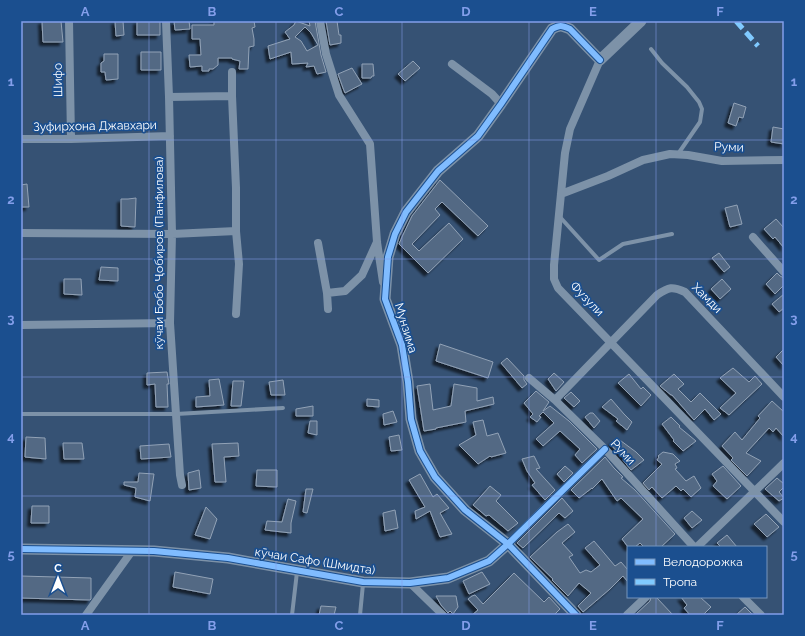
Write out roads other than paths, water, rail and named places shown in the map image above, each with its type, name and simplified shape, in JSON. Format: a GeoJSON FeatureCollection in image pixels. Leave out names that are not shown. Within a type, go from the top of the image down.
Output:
{"type":"FeatureCollection","features":[{"type":"Feature","properties":{"kind":"street","name":"Шифо"},"geometry":{"type":"LineString","coordinates":[[69,21],[71,139]]}},
{"type":"Feature","properties":{"kind":"street","name":"кӯчаи Бобо Ҷобиров (Панфилова)"},"geometry":{"type":"LineString","coordinates":[[166,21],[170,97],[172,234],[170,323],[180,476],[182,485]]}},
{"type":"Feature","properties":{"kind":"street"},"geometry":{"type":"LineString","coordinates":[[320,21],[326,54],[339,95],[370,144],[377,242],[385,299]]}},
{"type":"Feature","properties":{"kind":"street","name":"Фузули"},"geometry":{"type":"LineString","coordinates":[[641,21],[600,60],[570,129],[565,153],[554,265],[554,279],[558,288],[784,522]]}},
{"type":"Feature","properties":{"kind":"street","name":"Мунзима"},"geometry":{"type":"LineString","coordinates":[[576,615],[508,544],[465,510],[435,477],[420,451],[411,419],[408,382],[402,345],[385,299],[388,257],[395,234],[406,212],[438,171],[478,136],[552,30],[559,25],[570,29],[600,60]]}},
{"type":"Feature","properties":{"kind":"street"},"geometry":{"type":"LineString","coordinates":[[452,64],[492,94],[501,104]]}},
{"type":"Feature","properties":{"kind":"street"},"geometry":{"type":"LineString","coordinates":[[232,72],[236,231],[239,264],[236,314]]}},
{"type":"Feature","properties":{"kind":"street"},"geometry":{"type":"LineString","coordinates":[[170,97],[232,96]]}},
{"type":"Feature","properties":{"kind":"street","name":"Зуфирхона Джавхари"},"geometry":{"type":"LineString","coordinates":[[21,139],[170,136]]}},
{"type":"Feature","properties":{"kind":"street","name":"Руми"},"geometry":{"type":"LineString","coordinates":[[561,194],[608,176],[643,160],[670,154],[722,160],[784,160]]}},
{"type":"Feature","properties":{"kind":"street"},"geometry":{"type":"LineString","coordinates":[[21,233],[172,234],[236,231]]}},
{"type":"Feature","properties":{"kind":"street"},"geometry":{"type":"LineString","coordinates":[[753,237],[784,272]]}},
{"type":"Feature","properties":{"kind":"street"},"geometry":{"type":"LineString","coordinates":[[327,293],[345,291],[362,275],[377,242]]}},
{"type":"Feature","properties":{"kind":"street"},"geometry":{"type":"LineString","coordinates":[[318,243],[327,293],[328,309]]}},
{"type":"Feature","properties":{"kind":"street","name":"Хамди"},"geometry":{"type":"LineString","coordinates":[[555,400],[657,295],[667,289],[676,288],[685,292],[784,397]]}},
{"type":"Feature","properties":{"kind":"street"},"geometry":{"type":"LineString","coordinates":[[21,325],[170,323]]}},
{"type":"Feature","properties":{"kind":"street","name":"Руми"},"geometry":{"type":"LineString","coordinates":[[529,378],[555,400],[605,449],[693,546]]}},
{"type":"Feature","properties":{"kind":"street","name":"кӯчаи Сафо (Шмидта)"},"geometry":{"type":"LineString","coordinates":[[21,549],[132,550],[228,558],[363,582],[410,584],[448,578],[489,561],[605,449]]}},
{"type":"Feature","properties":{"kind":"street"},"geometry":{"type":"LineString","coordinates":[[698,546],[784,463]]}},
{"type":"Feature","properties":{"kind":"street"},"geometry":{"type":"LineString","coordinates":[[86,615],[132,550]]}},
{"type":"Feature","properties":{"kind":"street"},"geometry":{"type":"LineString","coordinates":[[410,584],[443,615]]}},
{"type":"Feature","properties":{"kind":"street"},"geometry":{"type":"LineString","coordinates":[[627,615],[645,598]]}},
{"type":"Feature","properties":{"kind":"street"},"geometry":{"type":"LineString","coordinates":[[744,598],[761,615]]}},
{"type":"Feature","properties":{"kind":"lane"},"geometry":{"type":"LineString","coordinates":[[651,49],[662,63],[688,87],[699,102],[702,109],[700,122],[678,155]]}},
{"type":"Feature","properties":{"kind":"lane"},"geometry":{"type":"LineString","coordinates":[[559,216],[599,260],[623,244],[672,234]]}},
{"type":"Feature","properties":{"kind":"lane"},"geometry":{"type":"LineString","coordinates":[[21,414],[176,414],[283,408]]}},
{"type":"Feature","properties":{"kind":"lane"},"geometry":{"type":"LineString","coordinates":[[292,615],[298,570]]}},
{"type":"Feature","properties":{"kind":"lane"},"geometry":{"type":"LineString","coordinates":[[360,615],[363,582]]}}]}
